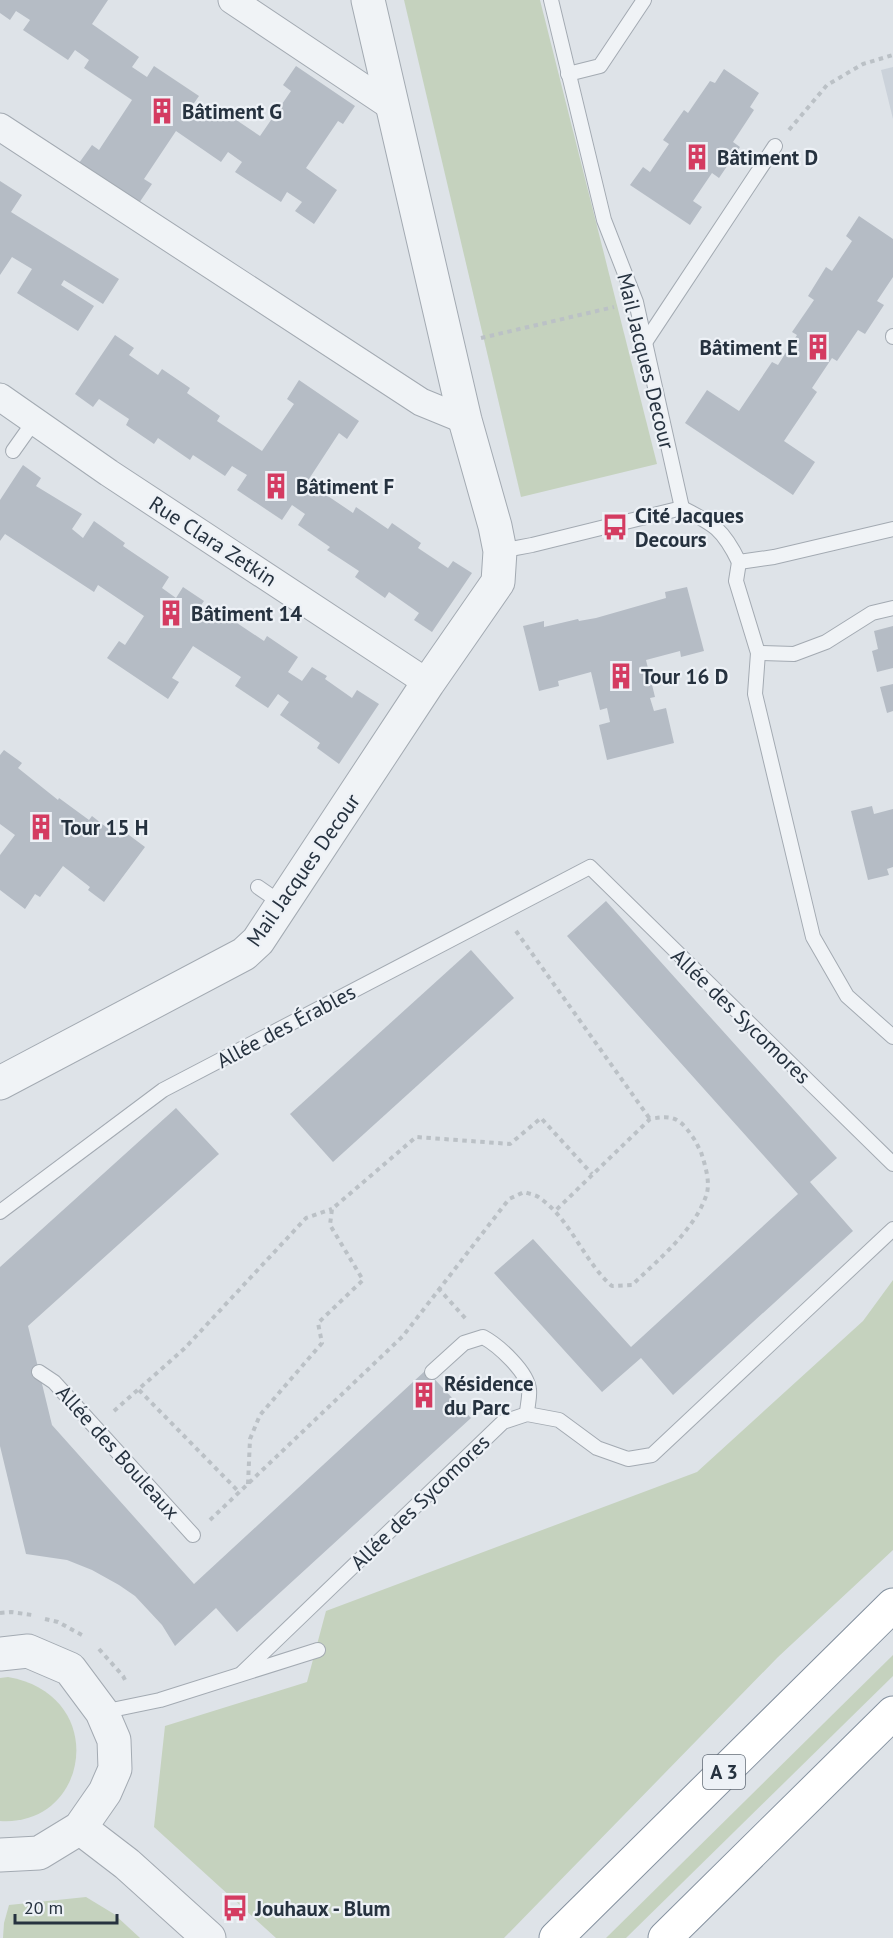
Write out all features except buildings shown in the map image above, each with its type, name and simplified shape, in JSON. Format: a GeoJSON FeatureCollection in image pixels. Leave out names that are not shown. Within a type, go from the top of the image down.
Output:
{"type":"FeatureCollection","features":[{"type":"Feature","properties":{"kind":"highway","name":"A 3"},"geometry":{"type":"LineString","coordinates":[[556,1938],[893,1605]]}},
{"type":"Feature","properties":{"kind":"highway"},"geometry":{"type":"LineString","coordinates":[[665,1938],[893,1713]]}},
{"type":"Feature","properties":{"kind":"street"},"geometry":{"type":"LineString","coordinates":[[232,0],[392,107]]}},
{"type":"Feature","properties":{"kind":"street","name":"Mail Jacques Decour"},"geometry":{"type":"LineString","coordinates":[[0,1083],[244,954],[258,941],[271,896],[428,683],[498,582],[500,551],[465,420],[368,0]]}},
{"type":"Feature","properties":{"kind":"street"},"geometry":{"type":"LineString","coordinates":[[0,127],[421,402],[465,420]]}},
{"type":"Feature","properties":{"kind":"street","name":"Rue Clara Zetkin"},"geometry":{"type":"LineString","coordinates":[[0,397],[108,473],[428,683]]}},
{"type":"Feature","properties":{"kind":"street"},"geometry":{"type":"LineString","coordinates":[[0,1654],[28,1651],[70,1669],[102,1712],[114,1740],[116,1769],[105,1792],[80,1828],[39,1853],[0,1855]]}},
{"type":"Feature","properties":{"kind":"street"},"geometry":{"type":"LineString","coordinates":[[80,1828],[128,1864],[209,1938]]}},
{"type":"Feature","properties":{"kind":"lane","name":"Mail Jacques Decour"},"geometry":{"type":"LineString","coordinates":[[550,0],[604,220],[636,302],[682,508]]}},
{"type":"Feature","properties":{"kind":"lane"},"geometry":{"type":"LineString","coordinates":[[568,74],[600,66],[644,0]]}},
{"type":"Feature","properties":{"kind":"lane"},"geometry":{"type":"LineString","coordinates":[[644,344],[775,146]]}},
{"type":"Feature","properties":{"kind":"lane"},"geometry":{"type":"LineString","coordinates":[[13,451],[35,420]]}},
{"type":"Feature","properties":{"kind":"lane"},"geometry":{"type":"LineString","coordinates":[[500,551],[532,546],[682,508],[707,520],[727,538],[739,562],[736,581],[758,653],[755,694],[813,937],[847,996],[893,1037]]}},
{"type":"Feature","properties":{"kind":"lane"},"geometry":{"type":"LineString","coordinates":[[739,562],[774,557],[893,529]]}},
{"type":"Feature","properties":{"kind":"lane"},"geometry":{"type":"LineString","coordinates":[[758,653],[794,654],[826,642],[872,613],[893,608]]}},
{"type":"Feature","properties":{"kind":"lane","name":"Allée des Érables"},"geometry":{"type":"LineString","coordinates":[[0,1212],[163,1090],[590,867]]}},
{"type":"Feature","properties":{"kind":"lane","name":"Allée des Sycomores"},"geometry":{"type":"LineString","coordinates":[[590,867],[893,1164]]}},
{"type":"Feature","properties":{"kind":"lane"},"geometry":{"type":"LineString","coordinates":[[432,1372],[464,1343],[483,1337],[496,1344],[525,1377],[529,1389],[527,1414],[559,1420],[597,1448],[628,1459],[652,1455],[893,1229]]}},
{"type":"Feature","properties":{"kind":"lane","name":"Allée des Bouleaux"},"geometry":{"type":"LineString","coordinates":[[39,1372],[54,1382],[193,1535]]}},
{"type":"Feature","properties":{"kind":"lane","name":"Allée des Sycomores"},"geometry":{"type":"LineString","coordinates":[[102,1712],[160,1700],[242,1674],[503,1422],[527,1414]]}},
{"type":"Feature","properties":{"kind":"lane"},"geometry":{"type":"LineString","coordinates":[[242,1674],[318,1650]]}},
{"type":"Feature","properties":{"kind":"path"},"geometry":{"type":"LineString","coordinates":[[775,146],[827,85],[863,64],[893,55]]}},
{"type":"Feature","properties":{"kind":"path"},"geometry":{"type":"LineString","coordinates":[[448,345],[636,302]]}},
{"type":"Feature","properties":{"kind":"path"},"geometry":{"type":"LineString","coordinates":[[503,913],[650,1119]]}},
{"type":"Feature","properties":{"kind":"path"},"geometry":{"type":"LineString","coordinates":[[193,1535],[240,1493],[403,1336],[509,1199],[524,1192],[540,1198],[555,1211],[601,1277],[612,1286],[632,1285],[674,1245],[696,1215],[707,1192],[707,1168],[695,1140],[684,1125],[668,1116],[650,1119],[555,1211]]}},
{"type":"Feature","properties":{"kind":"path"},"geometry":{"type":"LineString","coordinates":[[96,1428],[185,1348],[306,1218],[332,1209],[416,1137],[510,1144],[541,1118],[592,1174]]}},
{"type":"Feature","properties":{"kind":"path"},"geometry":{"type":"LineString","coordinates":[[248,1485],[250,1439],[260,1414],[322,1343],[318,1323],[363,1280],[330,1225],[332,1209]]}},
{"type":"Feature","properties":{"kind":"path"},"geometry":{"type":"LineString","coordinates":[[438,1288],[483,1337]]}},
{"type":"Feature","properties":{"kind":"path"},"geometry":{"type":"LineString","coordinates":[[139,1390],[240,1493]]}},
{"type":"Feature","properties":{"kind":"shaded area"},"geometry":{"type":"Polygon","coordinates":[[[893,67],[893,119],[881,70],[893,67]]]}},
{"type":"Feature","properties":{"kind":"green space"},"geometry":{"type":"Polygon","coordinates":[[[404,0],[540,0],[657,464],[521,497],[404,0]]]}},
{"type":"Feature","properties":{"kind":"green space"},"geometry":{"type":"Polygon","coordinates":[[[893,1280],[893,1550],[778,1657],[504,1938],[276,1938],[154,1827],[165,1726],[307,1682],[326,1611],[697,1472],[863,1321],[893,1280]]]}},
{"type":"Feature","properties":{"kind":"green space"},"geometry":{"type":"Polygon","coordinates":[[[893,1655],[893,1676],[626,1938],[606,1938],[893,1655]]]}},
{"type":"Feature","properties":{"kind":"green space"},"geometry":{"type":"Polygon","coordinates":[[[8,1677],[41,1689],[62,1708],[74,1732],[76,1758],[69,1783],[54,1804],[30,1817],[0,1821],[0,1678],[8,1677]]]}},
{"type":"Feature","properties":{"kind":"green space"},"geometry":{"type":"Polygon","coordinates":[[[86,1897],[114,1914],[140,1938],[3,1938],[9,1905],[86,1897]]]}},
{"type":"Feature","properties":{"kind":"place","name":"Bâtiment G"},"geometry":{"type":"Point","coordinates":[162,111]}},
{"type":"Feature","properties":{"kind":"place","name":"Bâtiment D"},"geometry":{"type":"Point","coordinates":[697,157]}},
{"type":"Feature","properties":{"kind":"place","name":"Bâtiment E"},"geometry":{"type":"Point","coordinates":[818,347]}},
{"type":"Feature","properties":{"kind":"place","name":"Bâtiment F"},"geometry":{"type":"Point","coordinates":[276,486]}},
{"type":"Feature","properties":{"kind":"place","name":"Cité Jacques Decours"},"geometry":{"type":"Point","coordinates":[615,527]}},
{"type":"Feature","properties":{"kind":"place","name":"Bâtiment 14"},"geometry":{"type":"Point","coordinates":[171,613]}},
{"type":"Feature","properties":{"kind":"place","name":"Tour 16 D"},"geometry":{"type":"Point","coordinates":[621,676]}},
{"type":"Feature","properties":{"kind":"place","name":"Tour 15 H"},"geometry":{"type":"Point","coordinates":[41,827]}},
{"type":"Feature","properties":{"kind":"place","name":"Résidence du Parc"},"geometry":{"type":"Point","coordinates":[424,1395]}},
{"type":"Feature","properties":{"kind":"place","name":"Jouhaux - Blum"},"geometry":{"type":"Point","coordinates":[235,1908]}}]}
